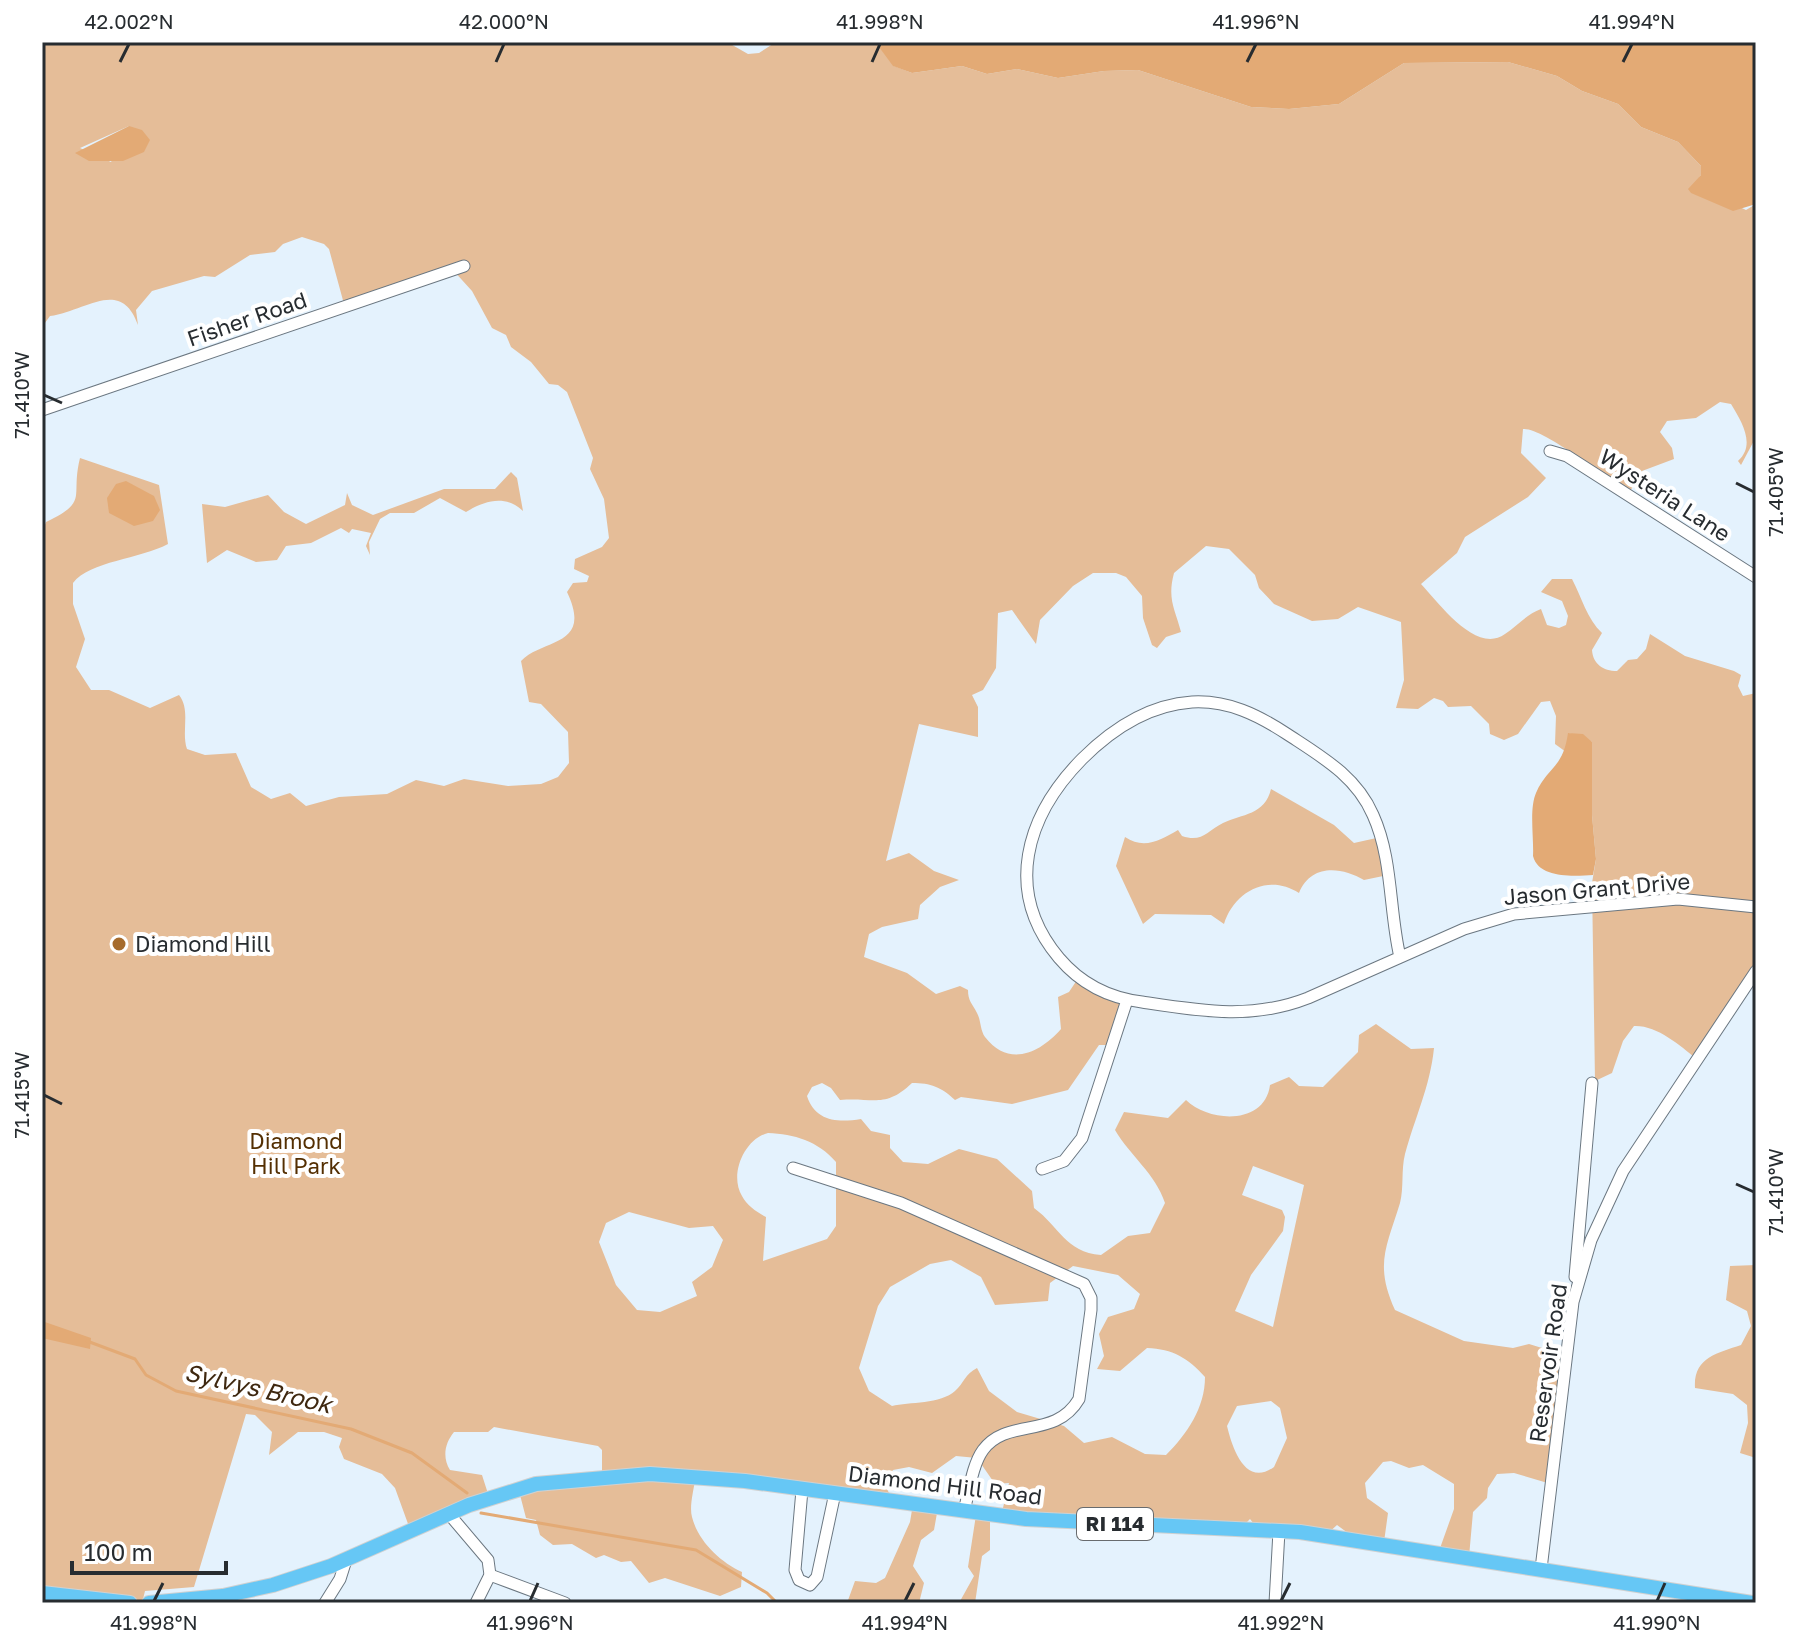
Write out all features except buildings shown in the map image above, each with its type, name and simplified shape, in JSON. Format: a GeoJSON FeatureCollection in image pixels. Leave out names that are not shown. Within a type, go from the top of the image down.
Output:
{"type":"FeatureCollection","features":[{"type":"Feature","properties":{"kind":"main road","name":"Diamond Hill Road"},"geometry":{"type":"LineString","coordinates":[[149,1603],[223,1596],[273,1585],[346,1560],[473,1504],[536,1484],[611,1475],[708,1477],[1026,1519],[1279,1531],[1347,1538],[1752,1603]]}},
{"type":"Feature","properties":{"kind":"main road"},"geometry":{"type":"LineString","coordinates":[[42,1593],[130,1603]]}},
{"type":"Feature","properties":{"kind":"street","name":"Fisher Road"},"geometry":{"type":"LineString","coordinates":[[42,410],[464,266]]}},
{"type":"Feature","properties":{"kind":"street","name":"Wysteria Lane"},"geometry":{"type":"LineString","coordinates":[[1550,451],[1567,456],[1756,577]]}},
{"type":"Feature","properties":{"kind":"street","name":"Jason Grant Drive"},"geometry":{"type":"LineString","coordinates":[[1400,957],[1383,844],[1375,817],[1354,783],[1335,765],[1248,711],[1212,703],[1174,704],[1123,725],[1069,772],[1045,803],[1027,858],[1032,906],[1052,949],[1078,977],[1127,1000],[1233,1014],[1262,1012],[1308,998],[1481,923],[1522,913],[1678,899],[1756,907]]}},
{"type":"Feature","properties":{"kind":"street","name":"Reservoir Road"},"geometry":{"type":"LineString","coordinates":[[1541,1569],[1573,1302],[1591,1240],[1623,1171],[1756,971]]}},
{"type":"Feature","properties":{"kind":"street"},"geometry":{"type":"LineString","coordinates":[[1042,1169],[1064,1161],[1082,1138],[1127,1000]]}},
{"type":"Feature","properties":{"kind":"street"},"geometry":{"type":"LineString","coordinates":[[1573,1302],[1592,1083]]}},
{"type":"Feature","properties":{"kind":"street"},"geometry":{"type":"LineString","coordinates":[[793,1168],[901,1203],[1084,1284],[1091,1298],[1079,1399],[1071,1411],[1055,1424],[1021,1429],[992,1441],[982,1452],[964,1511]]}},
{"type":"Feature","properties":{"kind":"street"},"geometry":{"type":"LineString","coordinates":[[802,1490],[795,1570],[799,1580],[810,1585],[817,1577],[835,1493]]}},
{"type":"Feature","properties":{"kind":"street"},"geometry":{"type":"LineString","coordinates":[[449,1514],[488,1560],[490,1575],[476,1603]]}},
{"type":"Feature","properties":{"kind":"street"},"geometry":{"type":"LineString","coordinates":[[1275,1603],[1279,1531]]}},
{"type":"Feature","properties":{"kind":"street"},"geometry":{"type":"LineString","coordinates":[[325,1603],[340,1579],[346,1560]]}},
{"type":"Feature","properties":{"kind":"street"},"geometry":{"type":"LineString","coordinates":[[490,1575],[565,1603]]}},
{"type":"Feature","properties":{"kind":"green space","name":"Diamond Hill Park"},"geometry":{"type":"Polygon","coordinates":[[[42,42],[727,42],[748,54],[759,53],[776,42],[871,42],[879,46],[894,66],[912,73],[962,66],[987,74],[1017,69],[1058,78],[1138,70],[1251,107],[1289,109],[1339,104],[1404,63],[1508,62],[1557,76],[1582,91],[1618,104],[1641,127],[1678,142],[1701,166],[1701,175],[1694,185],[1746,210],[1756,204],[1756,437],[1741,465],[1738,461],[1746,448],[1745,433],[1731,404],[1720,402],[1696,418],[1667,421],[1660,432],[1672,448],[1674,459],[1642,471],[1629,493],[1560,445],[1523,429],[1521,453],[1546,478],[1528,497],[1465,537],[1457,553],[1421,584],[1459,624],[1482,638],[1494,639],[1541,609],[1547,625],[1559,628],[1566,625],[1568,616],[1562,601],[1541,592],[1552,579],[1572,579],[1589,615],[1602,633],[1592,650],[1594,659],[1603,668],[1617,671],[1628,660],[1637,659],[1646,649],[1650,634],[1685,656],[1741,675],[1738,686],[1743,696],[1756,693],[1756,973],[1697,1059],[1659,1032],[1634,1026],[1623,1041],[1612,1073],[1595,1081],[1592,883],[1596,859],[1592,815],[1592,742],[1569,733],[1566,752],[1555,744],[1556,716],[1550,701],[1541,702],[1518,734],[1504,740],[1490,734],[1489,724],[1471,706],[1448,707],[1434,698],[1418,709],[1396,708],[1404,680],[1401,622],[1358,607],[1338,619],[1312,621],[1274,604],[1259,588],[1255,575],[1229,549],[1206,546],[1174,573],[1172,597],[1181,632],[1166,637],[1157,648],[1152,645],[1143,618],[1142,596],[1126,577],[1116,573],[1093,573],[1073,586],[1040,620],[1036,644],[1012,610],[998,613],[996,668],[983,690],[972,695],[978,707],[978,737],[919,724],[886,861],[909,853],[934,871],[959,880],[940,887],[920,905],[918,919],[882,927],[869,934],[864,957],[907,973],[936,994],[960,986],[968,990],[985,1037],[994,1047],[1014,1054],[1024,1054],[1044,1045],[1061,1029],[1058,997],[1069,992],[1079,977],[1128,1002],[1115,1045],[1099,1045],[1068,1090],[1012,1104],[961,1097],[955,1100],[935,1087],[919,1083],[912,1083],[894,1096],[878,1100],[840,1100],[831,1088],[822,1083],[812,1087],[807,1096],[815,1111],[821,1115],[844,1121],[861,1119],[871,1131],[890,1135],[890,1148],[903,1162],[928,1164],[959,1149],[997,1159],[1032,1191],[1034,1208],[1064,1238],[1079,1249],[1101,1255],[1128,1236],[1150,1233],[1165,1203],[1149,1174],[1115,1130],[1124,1112],[1168,1118],[1186,1100],[1209,1113],[1235,1116],[1258,1107],[1266,1098],[1270,1085],[1289,1077],[1299,1086],[1323,1087],[1358,1052],[1359,1035],[1376,1024],[1411,1049],[1434,1048],[1426,1089],[1405,1154],[1401,1197],[1385,1255],[1385,1280],[1395,1310],[1464,1341],[1513,1348],[1529,1344],[1568,1356],[1551,1484],[1514,1473],[1497,1474],[1488,1488],[1487,1498],[1473,1512],[1469,1557],[1439,1551],[1454,1509],[1454,1484],[1423,1465],[1409,1468],[1391,1461],[1383,1462],[1365,1483],[1367,1498],[1388,1513],[1384,1542],[1356,1539],[1337,1525],[1326,1535],[1258,1529],[1250,1519],[1240,1529],[1001,1516],[1009,1483],[995,1484],[977,1458],[956,1456],[932,1473],[909,1467],[893,1470],[884,1483],[893,1501],[695,1479],[691,1508],[699,1534],[711,1550],[742,1572],[741,1587],[720,1596],[665,1578],[649,1583],[631,1561],[621,1562],[604,1555],[596,1558],[572,1544],[553,1545],[540,1535],[536,1520],[526,1518],[519,1491],[602,1474],[602,1450],[598,1446],[494,1427],[488,1432],[454,1432],[446,1450],[450,1470],[482,1475],[490,1500],[411,1532],[395,1488],[382,1474],[344,1459],[339,1447],[342,1438],[324,1432],[298,1432],[269,1455],[272,1432],[255,1415],[246,1414],[194,1587],[145,1591],[142,1603],[42,1592],[42,533],[46,522],[73,503],[80,458],[159,485],[168,544],[103,565],[73,583],[73,604],[85,639],[76,667],[91,690],[109,690],[150,708],[179,695],[184,707],[187,749],[205,755],[236,753],[251,787],[271,799],[290,793],[306,806],[339,797],[387,794],[416,780],[444,786],[464,779],[508,786],[541,784],[558,777],[569,763],[568,732],[541,704],[529,702],[521,661],[570,632],[574,623],[567,592],[573,583],[587,582],[589,576],[574,569],[575,559],[602,547],[609,538],[604,499],[590,469],[593,458],[567,392],[558,385],[549,384],[531,362],[511,347],[506,335],[492,328],[472,291],[452,269],[344,304],[329,249],[324,244],[302,237],[283,244],[275,252],[250,255],[215,277],[204,276],[152,291],[136,310],[138,325],[131,311],[122,303],[112,300],[50,316],[42,327],[42,42]],[[129,126],[80,148],[111,162],[129,126]],[[768,1133],[752,1142],[741,1159],[737,1178],[744,1200],[766,1217],[763,1261],[827,1239],[836,1226],[836,1162],[813,1144],[796,1137],[768,1133]],[[1253,1166],[1242,1195],[1282,1210],[1285,1217],[1283,1231],[1251,1275],[1235,1311],[1273,1327],[1304,1185],[1253,1166]],[[629,1212],[606,1223],[599,1242],[616,1285],[637,1310],[660,1312],[697,1296],[692,1282],[712,1267],[723,1240],[713,1226],[689,1228],[629,1212]],[[951,1260],[930,1264],[890,1287],[878,1306],[859,1368],[869,1391],[892,1406],[949,1395],[977,1368],[989,1391],[1017,1412],[1064,1426],[1084,1443],[1112,1437],[1145,1454],[1166,1455],[1188,1429],[1198,1410],[1205,1377],[1186,1360],[1172,1353],[1147,1348],[1120,1371],[1097,1369],[1104,1356],[1099,1334],[1108,1317],[1134,1309],[1140,1294],[1118,1275],[1073,1266],[1050,1283],[1048,1301],[995,1305],[981,1277],[951,1260]],[[1271,1401],[1237,1406],[1227,1426],[1236,1454],[1248,1469],[1264,1472],[1274,1467],[1287,1438],[1280,1408],[1271,1401]]]}},
{"type":"Feature","properties":{"kind":"green space"},"geometry":{"type":"Polygon","coordinates":[[[511,472],[517,478],[523,511],[509,502],[494,501],[466,512],[440,498],[414,513],[390,513],[380,519],[369,542],[370,555],[366,546],[371,533],[352,529],[349,533],[341,528],[311,543],[286,546],[277,560],[256,562],[227,550],[207,563],[202,504],[225,507],[268,495],[284,512],[306,524],[345,505],[347,493],[352,505],[373,515],[444,489],[495,489],[511,472]]]}},
{"type":"Feature","properties":{"kind":"green space"},"geometry":{"type":"Polygon","coordinates":[[[1271,789],[1334,825],[1354,843],[1381,837],[1388,875],[1364,880],[1346,872],[1328,870],[1311,876],[1299,893],[1288,887],[1265,885],[1244,894],[1229,912],[1224,924],[1211,915],[1155,914],[1143,924],[1116,866],[1125,837],[1146,843],[1178,830],[1182,836],[1200,837],[1223,823],[1258,809],[1271,789]]]}},
{"type":"Feature","properties":{"kind":"green space"},"geometry":{"type":"Polygon","coordinates":[[[1756,1265],[1756,1458],[1740,1453],[1748,1423],[1747,1405],[1733,1394],[1695,1388],[1695,1378],[1708,1358],[1741,1345],[1751,1326],[1747,1311],[1726,1300],[1730,1266],[1756,1265]]]}},
{"type":"Feature","properties":{"kind":"green space"},"geometry":{"type":"Polygon","coordinates":[[[913,1504],[937,1513],[934,1530],[921,1540],[913,1566],[924,1583],[919,1603],[847,1603],[855,1581],[876,1583],[885,1578],[910,1522],[913,1504]]]}},
{"type":"Feature","properties":{"kind":"green space"},"geometry":{"type":"Polygon","coordinates":[[[976,1515],[990,1521],[990,1550],[982,1556],[975,1603],[959,1603],[974,1576],[968,1567],[976,1515]]]}},
{"type":"Feature","properties":{"kind":"shaded area"},"geometry":{"type":"Polygon","coordinates":[[[871,42],[1756,42],[1756,204],[1733,211],[1691,193],[1688,189],[1701,175],[1701,166],[1678,142],[1641,127],[1618,104],[1582,91],[1557,76],[1508,62],[1404,63],[1339,104],[1289,109],[1251,107],[1138,70],[1058,78],[1017,69],[987,74],[962,66],[912,73],[893,66],[879,47],[871,42]]]}},
{"type":"Feature","properties":{"kind":"shaded area"},"geometry":{"type":"Polygon","coordinates":[[[129,126],[142,130],[150,140],[144,152],[123,161],[89,161],[75,153],[129,126]]]}},
{"type":"Feature","properties":{"kind":"shaded area"},"geometry":{"type":"Polygon","coordinates":[[[126,481],[154,496],[160,510],[153,521],[134,526],[109,513],[107,498],[116,484],[126,481]]]}},
{"type":"Feature","properties":{"kind":"shaded area"},"geometry":{"type":"Polygon","coordinates":[[[1568,733],[1583,734],[1592,742],[1592,815],[1596,859],[1593,875],[1550,872],[1542,869],[1533,856],[1534,800],[1540,784],[1559,761],[1568,733]]]}},
{"type":"Feature","properties":{"kind":"shaded area"},"geometry":{"type":"Polygon","coordinates":[[[42,1321],[91,1338],[90,1349],[42,1338],[42,1321]]]}},
{"type":"Feature","properties":{"kind":"waterway","name":"Sylvys Brook"},"geometry":{"type":"LineString","coordinates":[[87,1341],[135,1359],[146,1375],[176,1391],[351,1429],[412,1453],[467,1493]]}},
{"type":"Feature","properties":{"kind":"waterway","name":"Sylvys Brook"},"geometry":{"type":"LineString","coordinates":[[481,1513],[696,1550],[767,1593],[777,1603]]}},
{"type":"Feature","properties":{"kind":"place","name":"Diamond Hill"},"geometry":{"type":"Point","coordinates":[119,944]}}]}
